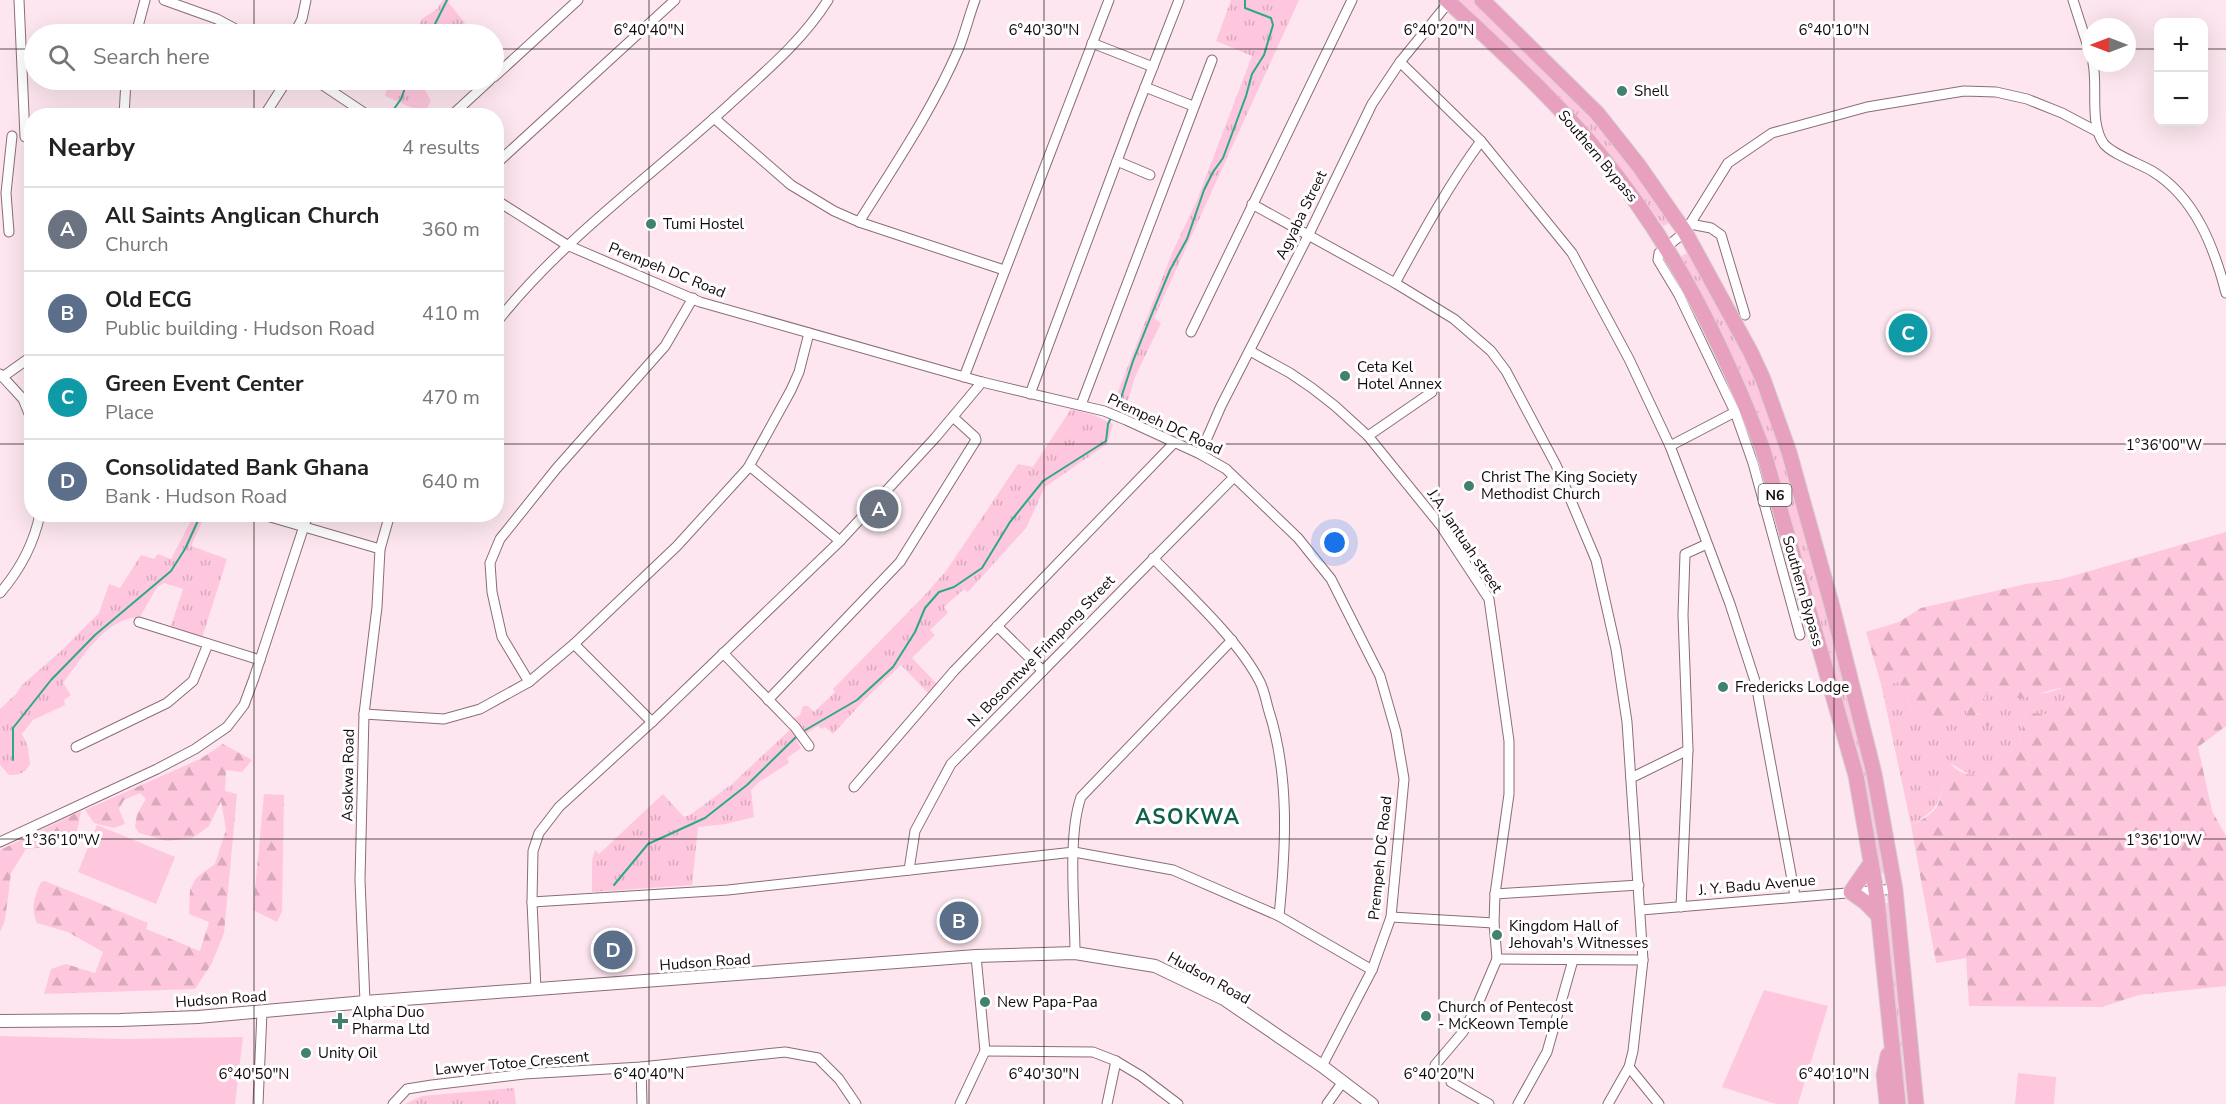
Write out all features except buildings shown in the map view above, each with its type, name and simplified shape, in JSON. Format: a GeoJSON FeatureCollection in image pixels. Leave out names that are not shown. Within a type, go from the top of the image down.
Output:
{"type":"FeatureCollection","features":[{"type":"Feature","properties":{"kind":"highway","name":"Southern Bypass"},"geometry":{"type":"LineString","coordinates":[[1482,0],[1597,113],[1688,228],[1750,351],[1788,448],[1832,606],[1874,773],[1895,889],[1916,1104]]}},
{"type":"Feature","properties":{"kind":"highway","name":"Southern Bypass"},"geometry":{"type":"LineString","coordinates":[[1448,1],[1574,125],[1626,187],[1667,247],[1720,346],[1763,450],[1856,776],[1876,891],[1898,1104]]}},
{"type":"Feature","properties":{"kind":"highway"},"geometry":{"type":"LineString","coordinates":[[1871,863],[1851,892],[1879,916]]}},
{"type":"Feature","properties":{"kind":"highway"},"geometry":{"type":"LineString","coordinates":[[1887,1104],[1884,1075],[1891,1041]]}},
{"type":"Feature","properties":{"kind":"street"},"geometry":{"type":"LineString","coordinates":[[19,0],[24,76]]}},
{"type":"Feature","properties":{"kind":"street"},"geometry":{"type":"LineString","coordinates":[[139,24],[145,0]]}},
{"type":"Feature","properties":{"kind":"street"},"geometry":{"type":"LineString","coordinates":[[164,0],[226,24]]}},
{"type":"Feature","properties":{"kind":"street"},"geometry":{"type":"LineString","coordinates":[[299,24],[306,0]]}},
{"type":"Feature","properties":{"kind":"street"},"geometry":{"type":"LineString","coordinates":[[504,67],[578,0]]}},
{"type":"Feature","properties":{"kind":"street"},"geometry":{"type":"LineString","coordinates":[[504,157],[675,0]]}},
{"type":"Feature","properties":{"kind":"street"},"geometry":{"type":"LineString","coordinates":[[504,314],[567,245],[786,54],[828,0]]}},
{"type":"Feature","properties":{"kind":"street"},"geometry":{"type":"LineString","coordinates":[[859,222],[926,112],[950,67],[975,0]]}},
{"type":"Feature","properties":{"kind":"street"},"geometry":{"type":"LineString","coordinates":[[964,377],[1109,0]]}},
{"type":"Feature","properties":{"kind":"street"},"geometry":{"type":"LineString","coordinates":[[1030,394],[1179,0]]}},
{"type":"Feature","properties":{"kind":"street"},"geometry":{"type":"LineString","coordinates":[[1191,332],[1352,0]]}},
{"type":"Feature","properties":{"kind":"street"},"geometry":{"type":"LineString","coordinates":[[2073,0],[2082,28]]}},
{"type":"Feature","properties":{"kind":"street","name":"Agyaba Street"},"geometry":{"type":"LineString","coordinates":[[1200,454],[1221,406],[1372,104],[1400,62],[1448,1]]}},
{"type":"Feature","properties":{"kind":"street"},"geometry":{"type":"LineString","coordinates":[[1092,43],[1153,68]]}},
{"type":"Feature","properties":{"kind":"street"},"geometry":{"type":"LineString","coordinates":[[1081,405],[1212,60]]}},
{"type":"Feature","properties":{"kind":"street"},"geometry":{"type":"LineString","coordinates":[[1400,62],[1481,141],[1572,253],[1629,359],[1670,446],[1730,604],[1756,684],[1795,896]]}},
{"type":"Feature","properties":{"kind":"street"},"geometry":{"type":"LineString","coordinates":[[2094,72],[2098,132],[2105,145],[2161,177],[2178,193],[2198,219],[2216,257],[2226,293]]}},
{"type":"Feature","properties":{"kind":"street"},"geometry":{"type":"LineString","coordinates":[[1145,87],[1193,106]]}},
{"type":"Feature","properties":{"kind":"street"},"geometry":{"type":"LineString","coordinates":[[25,90],[26,108]]}},
{"type":"Feature","properties":{"kind":"street"},"geometry":{"type":"LineString","coordinates":[[124,108],[125,90]]}},
{"type":"Feature","properties":{"kind":"street"},"geometry":{"type":"LineString","coordinates":[[269,108],[281,90]]}},
{"type":"Feature","properties":{"kind":"street"},"geometry":{"type":"LineString","coordinates":[[330,90],[357,108]]}},
{"type":"Feature","properties":{"kind":"street"},"geometry":{"type":"LineString","coordinates":[[460,108],[479,90]]}},
{"type":"Feature","properties":{"kind":"street"},"geometry":{"type":"LineString","coordinates":[[1800,635],[1754,464],[1735,412],[1679,295],[1658,260],[1659,253],[1688,228],[1728,163],[1772,133],[1867,107],[1964,91],[1996,92],[2027,99],[2062,113],[2098,132]]}},
{"type":"Feature","properties":{"kind":"street"},"geometry":{"type":"LineString","coordinates":[[714,118],[791,184],[834,211],[859,222],[1004,270]]}},
{"type":"Feature","properties":{"kind":"street"},"geometry":{"type":"LineString","coordinates":[[0,136],[24,137]]}},
{"type":"Feature","properties":{"kind":"street"},"geometry":{"type":"LineString","coordinates":[[9,232],[6,193],[12,136]]}},
{"type":"Feature","properties":{"kind":"street"},"geometry":{"type":"LineString","coordinates":[[1395,283],[1441,200],[1481,141]]}},
{"type":"Feature","properties":{"kind":"street"},"geometry":{"type":"LineString","coordinates":[[1117,161],[1150,175]]}},
{"type":"Feature","properties":{"kind":"street"},"geometry":{"type":"LineString","coordinates":[[1252,204],[1395,283],[1454,319],[1491,351],[1506,371],[1556,465],[1596,560],[1616,649],[1627,722],[1643,960],[1633,1051],[1629,1067],[1608,1104]]}},
{"type":"Feature","properties":{"kind":"street","name":"Prempeh DC Road"},"geometry":{"type":"LineString","coordinates":[[504,205],[567,245],[693,298],[982,382],[1104,411],[1200,454],[1226,469],[1298,538],[1331,579],[1380,676],[1396,732],[1404,779],[1391,917],[1372,970],[1322,1066]]}},
{"type":"Feature","properties":{"kind":"street"},"geometry":{"type":"LineString","coordinates":[[1688,228],[1710,228],[1721,235],[1745,315]]}},
{"type":"Feature","properties":{"kind":"street"},"geometry":{"type":"LineString","coordinates":[[529,682],[502,637],[492,592],[490,563],[500,539],[556,469],[665,346],[693,298]]}},
{"type":"Feature","properties":{"kind":"street"},"geometry":{"type":"LineString","coordinates":[[364,714],[444,719],[480,709],[529,682],[574,644],[677,546],[748,468],[791,390],[799,372],[809,333]]}},
{"type":"Feature","properties":{"kind":"street","name":"J.A. Jantuah street"},"geometry":{"type":"LineString","coordinates":[[1250,351],[1312,388],[1368,436],[1441,526],[1489,599],[1509,741],[1509,794],[1495,894],[1494,923],[1497,959]]}},
{"type":"Feature","properties":{"kind":"street"},"geometry":{"type":"LineString","coordinates":[[24,361],[2,375],[24,401]]}},
{"type":"Feature","properties":{"kind":"street"},"geometry":{"type":"LineString","coordinates":[[536,990],[532,902],[533,851],[539,833],[559,807],[652,722],[840,541],[982,382]]}},
{"type":"Feature","properties":{"kind":"street"},"geometry":{"type":"LineString","coordinates":[[1368,436],[1432,392]]}},
{"type":"Feature","properties":{"kind":"street"},"geometry":{"type":"LineString","coordinates":[[1670,446],[1735,412]]}},
{"type":"Feature","properties":{"kind":"street"},"geometry":{"type":"LineString","coordinates":[[768,700],[900,562],[976,440],[953,417]]}},
{"type":"Feature","properties":{"kind":"street"},"geometry":{"type":"LineString","coordinates":[[854,787],[954,671],[1174,443]]}},
{"type":"Feature","properties":{"kind":"street"},"geometry":{"type":"LineString","coordinates":[[748,468],[752,468],[840,541]]}},
{"type":"Feature","properties":{"kind":"street","name":"N. Bosomtwe Frimpong Street"},"geometry":{"type":"LineString","coordinates":[[909,870],[915,831],[951,764],[1234,477]]}},
{"type":"Feature","properties":{"kind":"street"},"geometry":{"type":"LineString","coordinates":[[0,593],[28,551],[37,522]]}},
{"type":"Feature","properties":{"kind":"street"},"geometry":{"type":"LineString","coordinates":[[285,522],[380,549]]}},
{"type":"Feature","properties":{"kind":"street"},"geometry":{"type":"LineString","coordinates":[[0,842],[157,769],[195,749],[227,727],[244,705],[305,522]]}},
{"type":"Feature","properties":{"kind":"street","name":"Asokwa Road"},"geometry":{"type":"LineString","coordinates":[[365,1002],[360,880],[364,714],[377,607],[380,549],[388,522]]}},
{"type":"Feature","properties":{"kind":"street"},"geometry":{"type":"LineString","coordinates":[[1681,907],[1688,750],[1683,615],[1685,554],[1707,544]]}},
{"type":"Feature","properties":{"kind":"street"},"geometry":{"type":"LineString","coordinates":[[1153,558],[1232,640],[1260,682],[1277,739],[1283,777],[1285,858],[1279,916]]}},
{"type":"Feature","properties":{"kind":"street"},"geometry":{"type":"LineString","coordinates":[[139,622],[260,660]]}},
{"type":"Feature","properties":{"kind":"street"},"geometry":{"type":"LineString","coordinates":[[997,626],[1043,671]]}},
{"type":"Feature","properties":{"kind":"street"},"geometry":{"type":"LineString","coordinates":[[1075,953],[1075,816],[1081,797],[1232,640]]}},
{"type":"Feature","properties":{"kind":"street"},"geometry":{"type":"LineString","coordinates":[[76,747],[178,696],[193,681],[208,644]]}},
{"type":"Feature","properties":{"kind":"street"},"geometry":{"type":"LineString","coordinates":[[574,644],[652,722]]}},
{"type":"Feature","properties":{"kind":"street"},"geometry":{"type":"LineString","coordinates":[[723,653],[795,727],[809,746]]}},
{"type":"Feature","properties":{"kind":"street"},"geometry":{"type":"LineString","coordinates":[[1631,778],[1688,750]]}},
{"type":"Feature","properties":{"kind":"street"},"geometry":{"type":"LineString","coordinates":[[532,902],[728,890],[1074,852],[1173,870],[1279,916],[1372,970]]}},
{"type":"Feature","properties":{"kind":"street"},"geometry":{"type":"LineString","coordinates":[[1495,894],[1639,885]]}},
{"type":"Feature","properties":{"kind":"street","name":"J. Y. Badu Avenue"},"geometry":{"type":"LineString","coordinates":[[1641,910],[1895,889]]}},
{"type":"Feature","properties":{"kind":"street"},"geometry":{"type":"LineString","coordinates":[[1391,917],[1494,923]]}},
{"type":"Feature","properties":{"kind":"street","name":"Hudson Road"},"geometry":{"type":"LineString","coordinates":[[0,1021],[120,1020],[262,1012],[365,1002],[976,956],[1075,953],[1155,966],[1224,999],[1322,1066],[1372,1104]]}},
{"type":"Feature","properties":{"kind":"street"},"geometry":{"type":"LineString","coordinates":[[960,1104],[985,1051],[976,956]]}},
{"type":"Feature","properties":{"kind":"street"},"geometry":{"type":"LineString","coordinates":[[1435,1065],[1463,1032],[1497,959],[1643,960]]}},
{"type":"Feature","properties":{"kind":"street"},"geometry":{"type":"LineString","coordinates":[[1518,1104],[1547,1052],[1573,960]]}},
{"type":"Feature","properties":{"kind":"street"},"geometry":{"type":"LineString","coordinates":[[258,1104],[262,1012]]}},
{"type":"Feature","properties":{"kind":"street"},"geometry":{"type":"LineString","coordinates":[[985,1051],[1093,1052],[1116,1061],[1141,1076],[1178,1104]]}},
{"type":"Feature","properties":{"kind":"street","name":"Lawyer Totoe Crescent"},"geometry":{"type":"LineString","coordinates":[[393,1104],[407,1089],[424,1086],[524,1074],[641,1067],[785,1052],[818,1058],[839,1079],[856,1104]]}},
{"type":"Feature","properties":{"kind":"street"},"geometry":{"type":"LineString","coordinates":[[1107,1104],[1116,1061]]}},
{"type":"Feature","properties":{"kind":"street"},"geometry":{"type":"LineString","coordinates":[[641,1067],[642,1104]]}},
{"type":"Feature","properties":{"kind":"street"},"geometry":{"type":"LineString","coordinates":[[1629,1067],[1659,1104]]}},
{"type":"Feature","properties":{"kind":"street"},"geometry":{"type":"LineString","coordinates":[[1451,1082],[1489,1104]]}},
{"type":"Feature","properties":{"kind":"street"},"geometry":{"type":"LineString","coordinates":[[1327,1104],[1342,1083]]}},
{"type":"Feature","properties":{"kind":"green space"},"geometry":{"type":"Polygon","coordinates":[[[443,0],[450,0],[448,2],[465,23],[420,24],[422,19],[437,9],[443,0]]]}},
{"type":"Feature","properties":{"kind":"green space"},"geometry":{"type":"Polygon","coordinates":[[[1231,0],[1299,0],[1154,318],[1161,323],[1135,377],[1126,407],[1114,402],[1172,253],[1197,200],[1252,56],[1216,41],[1231,0]]]}},
{"type":"Feature","properties":{"kind":"green space"},"geometry":{"type":"Polygon","coordinates":[[[1452,0],[1473,0],[1586,111],[1672,222],[1663,226],[1625,173],[1452,0]]]}},
{"type":"Feature","properties":{"kind":"green space"},"geometry":{"type":"Polygon","coordinates":[[[387,90],[425,90],[431,101],[427,108],[413,108],[385,96],[387,90]]]}},
{"type":"Feature","properties":{"kind":"green space"},"geometry":{"type":"Polygon","coordinates":[[[1687,253],[1717,301],[1737,339],[1756,381],[1779,443],[1824,602],[1849,703],[1872,804],[1884,873],[1878,874],[1787,523],[1678,258],[1687,253]]]}},
{"type":"Feature","properties":{"kind":"green space"},"geometry":{"type":"Polygon","coordinates":[[[1071,409],[1094,415],[1113,424],[1107,444],[1045,487],[1026,528],[968,592],[964,589],[944,607],[948,613],[930,630],[935,635],[912,658],[937,684],[928,693],[901,665],[833,734],[825,727],[822,729],[818,726],[796,740],[801,748],[787,758],[789,763],[759,782],[751,790],[754,817],[726,824],[698,827],[692,885],[592,892],[592,861],[595,850],[599,854],[663,794],[684,817],[690,815],[732,784],[796,724],[792,719],[800,715],[803,706],[808,706],[814,712],[835,692],[833,689],[946,571],[1018,464],[1033,467],[1071,409]]]}},
{"type":"Feature","properties":{"kind":"green space"},"geometry":{"type":"Polygon","coordinates":[[[190,522],[202,522],[191,546],[227,559],[202,638],[171,626],[183,589],[164,583],[157,587],[140,617],[116,624],[87,651],[63,683],[71,695],[64,700],[65,705],[33,720],[22,734],[28,747],[30,764],[22,773],[9,775],[0,765],[0,709],[22,685],[61,651],[99,613],[109,584],[120,588],[141,555],[154,559],[158,554],[171,559],[190,522]]]}},
{"type":"Feature","properties":{"kind":"green space"},"geometry":{"type":"Polygon","coordinates":[[[2226,532],[2226,726],[2198,747],[2212,811],[2226,836],[2226,986],[2139,995],[2102,1007],[1969,1006],[1966,958],[1936,963],[1911,825],[1931,813],[1939,803],[1943,785],[1943,759],[1948,759],[1955,768],[1965,774],[1988,776],[2019,743],[2026,713],[2054,714],[2059,712],[2069,703],[2069,690],[2059,688],[2020,699],[1997,687],[1987,693],[1984,699],[1993,712],[1993,724],[1987,726],[1979,723],[1980,715],[1977,713],[1974,716],[1966,716],[1966,711],[1974,697],[1972,694],[1967,694],[1940,724],[1930,728],[1915,716],[1899,682],[1881,684],[1866,632],[1899,622],[1921,608],[2026,584],[2058,580],[2226,532]]]}},
{"type":"Feature","properties":{"kind":"green space"},"geometry":{"type":"Polygon","coordinates":[[[1899,682],[1915,716],[1959,702],[1967,694],[1972,694],[1974,697],[1966,711],[1980,715],[1987,693],[1997,687],[2027,694],[2069,689],[2069,703],[2064,709],[2054,714],[2026,713],[2019,743],[1988,776],[1974,777],[1943,759],[1943,782],[1939,799],[1930,812],[1911,825],[1881,684],[1899,682]]]}},
{"type":"Feature","properties":{"kind":"green space"},"geometry":{"type":"Polygon","coordinates":[[[223,744],[252,760],[242,772],[226,770],[225,791],[237,794],[224,933],[212,963],[195,989],[44,994],[51,969],[66,964],[95,973],[103,952],[68,932],[37,923],[34,907],[41,882],[45,881],[148,923],[146,929],[200,951],[209,922],[189,914],[190,890],[196,878],[215,864],[226,830],[221,801],[209,826],[193,838],[167,841],[139,833],[135,827],[137,814],[146,799],[140,793],[124,800],[119,809],[125,824],[114,828],[94,823],[85,810],[200,759],[223,744]]]}},
{"type":"Feature","properties":{"kind":"green space"},"geometry":{"type":"Polygon","coordinates":[[[264,794],[284,795],[282,911],[277,922],[253,910],[264,794]]]}},
{"type":"Feature","properties":{"kind":"green space"},"geometry":{"type":"Polygon","coordinates":[[[81,811],[77,831],[47,847],[26,849],[11,873],[5,920],[0,932],[0,850],[81,811]]]}},
{"type":"Feature","properties":{"kind":"green space"},"geometry":{"type":"Polygon","coordinates":[[[97,825],[175,857],[156,904],[78,872],[97,825]]]}},
{"type":"Feature","properties":{"kind":"green space"},"geometry":{"type":"Polygon","coordinates":[[[1883,903],[1889,903],[1907,1104],[1905,1104],[1883,903]]]}},
{"type":"Feature","properties":{"kind":"green space"},"geometry":{"type":"Polygon","coordinates":[[[1764,990],[1828,1006],[1798,1104],[1776,1104],[1722,1087],[1764,990]]]}},
{"type":"Feature","properties":{"kind":"green space"},"geometry":{"type":"Polygon","coordinates":[[[0,1036],[125,1039],[243,1037],[235,1104],[0,1104],[0,1036]]]}},
{"type":"Feature","properties":{"kind":"green space"},"geometry":{"type":"Polygon","coordinates":[[[2018,1073],[2056,1077],[2054,1104],[2015,1104],[2018,1073]]]}},
{"type":"Feature","properties":{"kind":"green space"},"geometry":{"type":"Polygon","coordinates":[[[514,1088],[516,1104],[405,1104],[422,1096],[514,1088]]]}},
{"type":"Feature","properties":{"kind":"waterway"},"geometry":{"type":"LineString","coordinates":[[435,24],[447,0]]}},
{"type":"Feature","properties":{"kind":"waterway"},"geometry":{"type":"LineString","coordinates":[[1114,413],[1170,270],[1187,239],[1204,190],[1223,158],[1252,74],[1264,55],[1273,25],[1271,18],[1245,8],[1245,0]]}},
{"type":"Feature","properties":{"kind":"waterway"},"geometry":{"type":"LineString","coordinates":[[395,108],[404,90]]}},
{"type":"Feature","properties":{"kind":"waterway"},"geometry":{"type":"LineString","coordinates":[[802,732],[857,700],[893,667],[915,632],[925,608],[939,592],[954,587],[982,568],[1010,522],[1043,481],[1106,441],[1111,418]]}},
{"type":"Feature","properties":{"kind":"waterway"},"geometry":{"type":"LineString","coordinates":[[13,760],[13,728],[51,680],[95,635],[171,571],[185,549],[197,522]]}},
{"type":"Feature","properties":{"kind":"waterway"},"geometry":{"type":"LineString","coordinates":[[614,885],[648,844],[705,818],[747,785],[798,735]]}},
{"type":"Feature","properties":{"kind":"place","name":"Shell"},"geometry":{"type":"Point","coordinates":[1622,91]}},
{"type":"Feature","properties":{"kind":"place","name":"Tumi Hostel"},"geometry":{"type":"Point","coordinates":[651,224]}},
{"type":"Feature","properties":{"kind":"place","name":"Green Event Center"},"geometry":{"type":"Point","coordinates":[1908,333]}},
{"type":"Feature","properties":{"kind":"place","name":"Ceta Kel Hotel Annex"},"geometry":{"type":"Point","coordinates":[1345,376]}},
{"type":"Feature","properties":{"kind":"place","name":"Christ The King Society Methodist Church"},"geometry":{"type":"Point","coordinates":[1469,486]}},
{"type":"Feature","properties":{"kind":"place","name":"All Saints Anglican Church"},"geometry":{"type":"Point","coordinates":[879,509]}},
{"type":"Feature","properties":{"kind":"place","name":"Fredericks Lodge"},"geometry":{"type":"Point","coordinates":[1723,687]}},
{"type":"Feature","properties":{"kind":"place","name":"Old ECG"},"geometry":{"type":"Point","coordinates":[959,921]}},
{"type":"Feature","properties":{"kind":"place","name":"Kingdom Hall of Jehovah's Witnesses"},"geometry":{"type":"Point","coordinates":[1497,935]}},
{"type":"Feature","properties":{"kind":"place","name":"Consolidated Bank Ghana"},"geometry":{"type":"Point","coordinates":[613,950]}},
{"type":"Feature","properties":{"kind":"place","name":"New Papa-Paa"},"geometry":{"type":"Point","coordinates":[985,1002]}},
{"type":"Feature","properties":{"kind":"place","name":"Church of Pentecost - McKeown Temple"},"geometry":{"type":"Point","coordinates":[1426,1016]}},
{"type":"Feature","properties":{"kind":"place","name":"Alpha Duo Pharma Ltd"},"geometry":{"type":"Point","coordinates":[340,1021]}},
{"type":"Feature","properties":{"kind":"place","name":"Unity Oil"},"geometry":{"type":"Point","coordinates":[306,1053]}},
{"type":"Feature","properties":{"kind":"district","name":"ASOKWA"},"geometry":{"type":"Point","coordinates":[1188,817]}}]}
